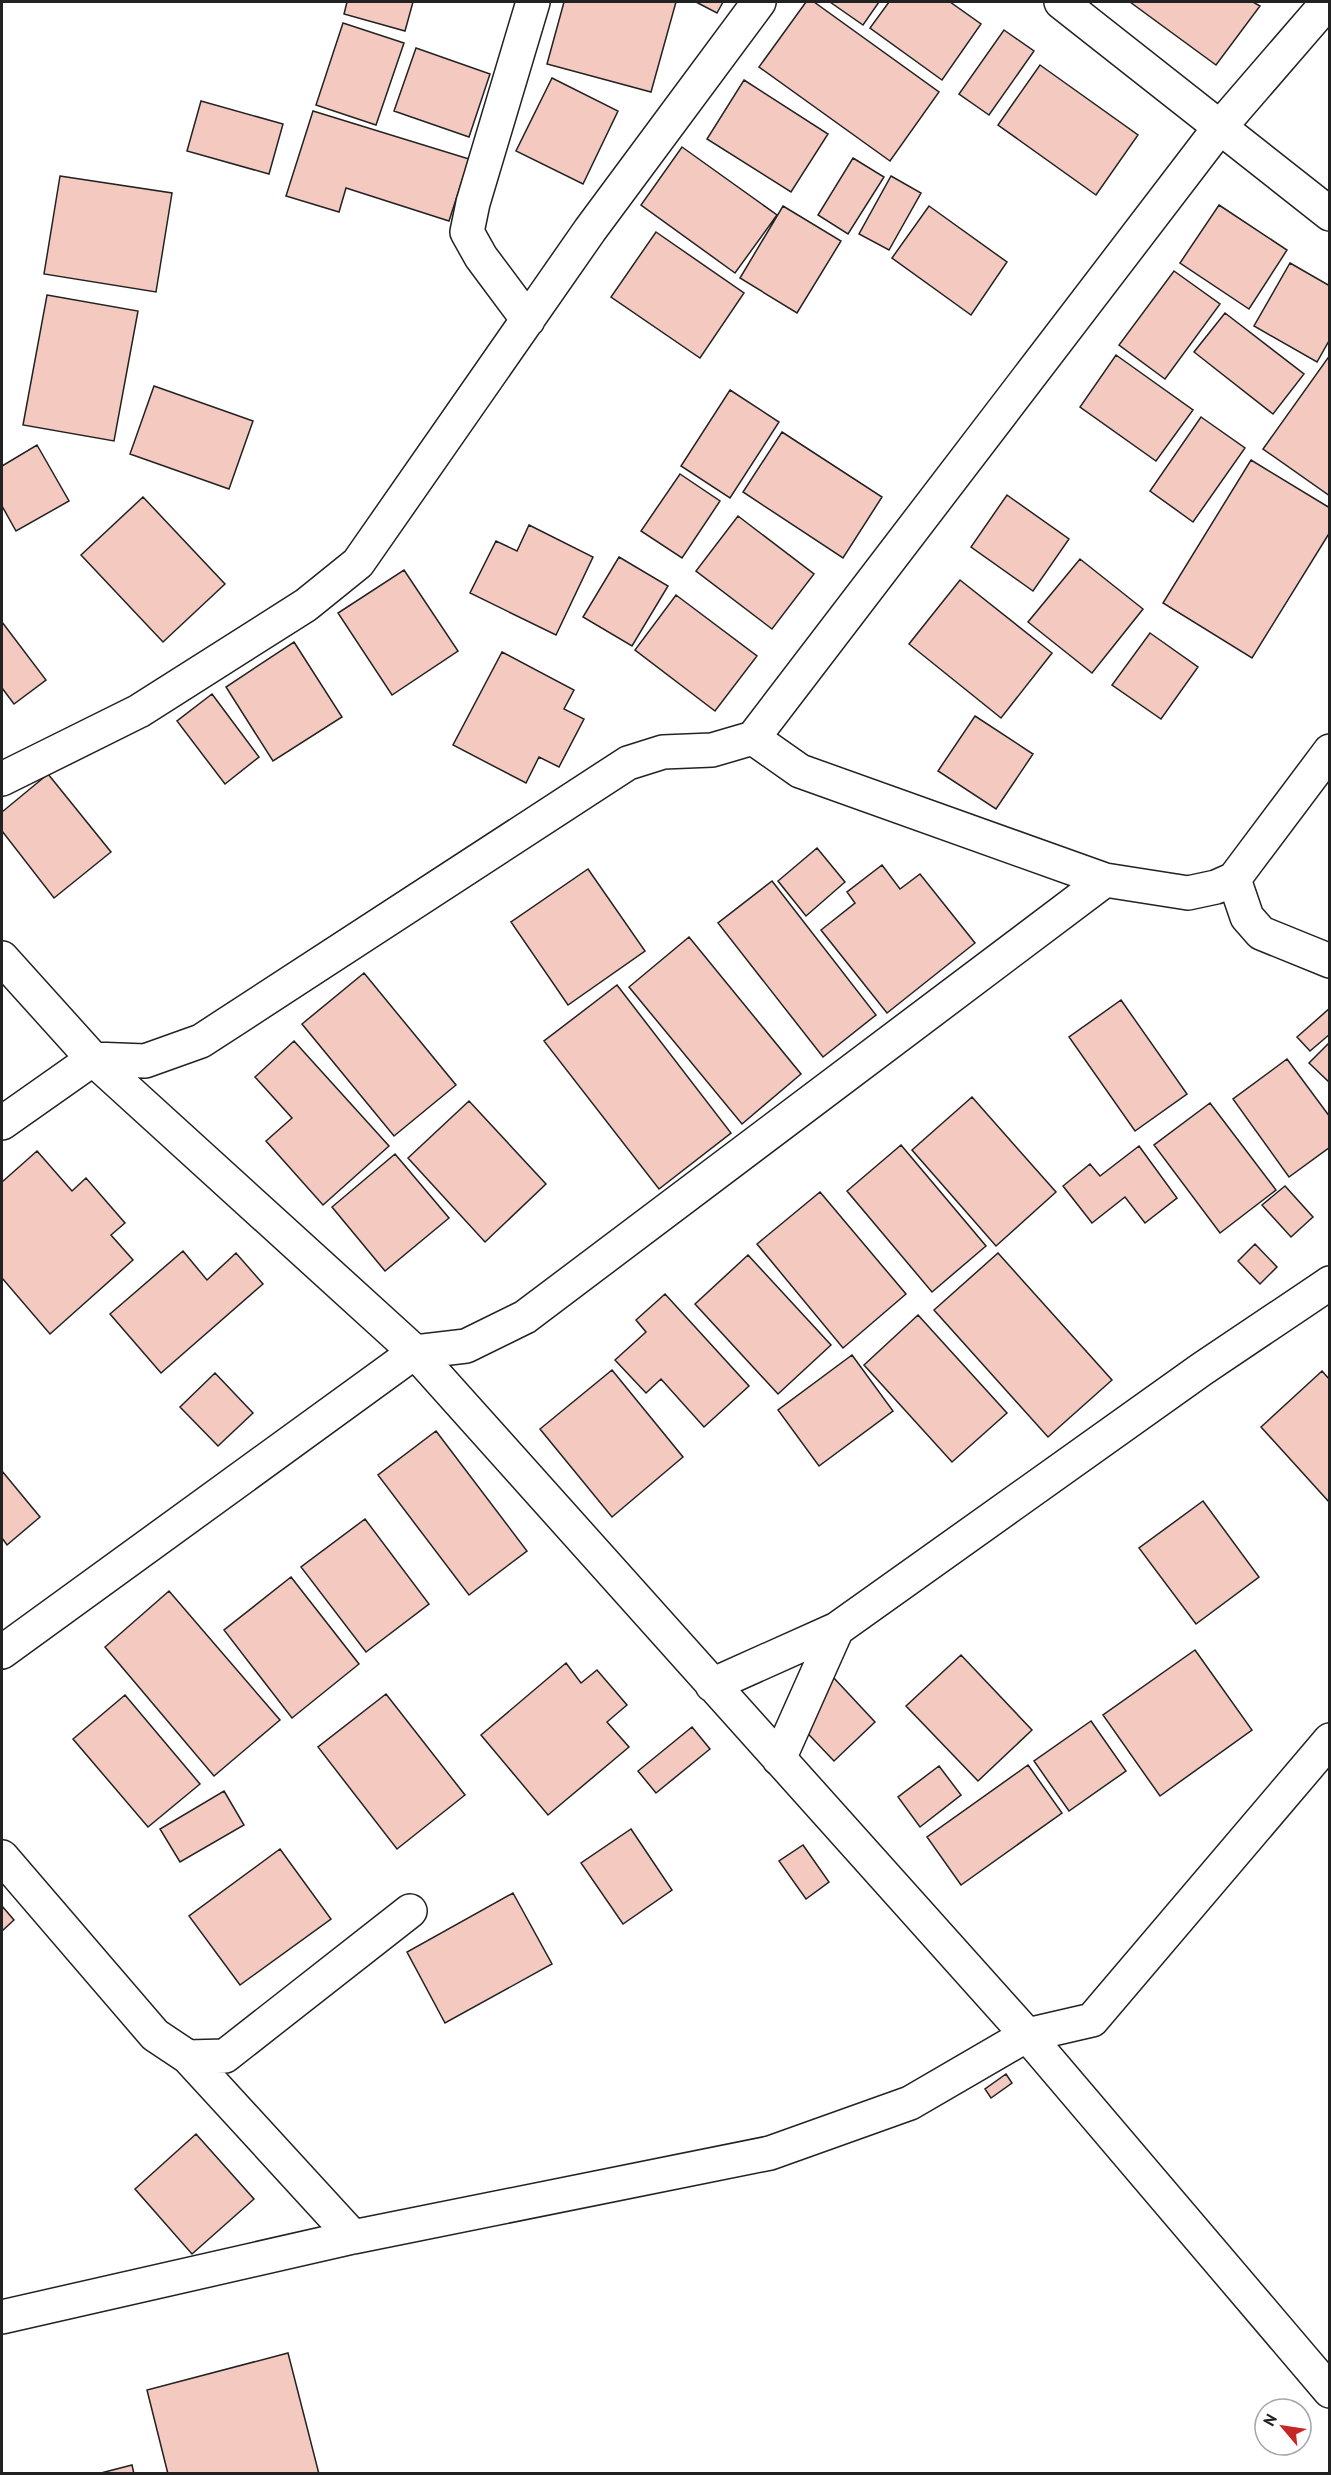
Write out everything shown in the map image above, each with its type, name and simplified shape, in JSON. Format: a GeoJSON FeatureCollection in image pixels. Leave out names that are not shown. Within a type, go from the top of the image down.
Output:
{"type":"FeatureCollection","features":[{"type":"Feature","properties":{"kind":"street"},"geometry":{"type":"LineString","coordinates":[[528,320],[481,257],[467,232],[473,204],[534,2]]}},
{"type":"Feature","properties":{"kind":"street"},"geometry":{"type":"LineString","coordinates":[[2,779],[139,711],[306,605],[358,563],[590,230],[759,2]]}},
{"type":"Feature","properties":{"kind":"street"},"geometry":{"type":"LineString","coordinates":[[1061,2],[1329,214]]}},
{"type":"Feature","properties":{"kind":"street"},"geometry":{"type":"LineString","coordinates":[[2,1123],[93,1059],[145,1061],[201,1041],[628,763],[663,752],[712,750],[753,738],[1220,128],[1328,2]]}},
{"type":"Feature","properties":{"kind":"street"},"geometry":{"type":"LineString","coordinates":[[753,738],[800,771],[1105,880],[1188,893],[1216,887],[1234,879],[1329,751]]}},
{"type":"Feature","properties":{"kind":"street"},"geometry":{"type":"LineString","coordinates":[[1234,879],[1246,916],[1261,933],[1329,961]]}},
{"type":"Feature","properties":{"kind":"street"},"geometry":{"type":"LineString","coordinates":[[2,1652],[415,1352],[466,1346],[525,1317],[1105,880]]}},
{"type":"Feature","properties":{"kind":"street"},"geometry":{"type":"LineString","coordinates":[[2,958],[93,1059],[415,1352],[1027,2035],[1329,2391]]}},
{"type":"Feature","properties":{"kind":"street"},"geometry":{"type":"LineString","coordinates":[[712,1685],[837,1629],[1202,1369],[1329,1283]]}},
{"type":"Feature","properties":{"kind":"street"},"geometry":{"type":"LineString","coordinates":[[779,1759],[837,1629]]}},
{"type":"Feature","properties":{"kind":"street"},"geometry":{"type":"LineString","coordinates":[[2,2317],[353,2237],[770,2153],[910,2103],[1027,2035],[1092,2020],[1329,1740]]}},
{"type":"Feature","properties":{"kind":"street"},"geometry":{"type":"LineString","coordinates":[[2,1857],[155,2036],[188,2057],[353,2237]]}},
{"type":"Feature","properties":{"kind":"street"},"geometry":{"type":"LineString","coordinates":[[188,2057],[225,2056],[410,1911]]}},
{"type":"Feature","properties":{"kind":"building"},"geometry":{"type":"Polygon","coordinates":[[[347,2],[413,2],[405,31],[344,14],[347,2]]]}},
{"type":"Feature","properties":{"kind":"building"},"geometry":{"type":"Polygon","coordinates":[[[564,2],[676,2],[651,92],[547,64],[564,2]]]}},
{"type":"Feature","properties":{"kind":"building"},"geometry":{"type":"Polygon","coordinates":[[[696,2],[723,2],[717,13],[696,2]]]}},
{"type":"Feature","properties":{"kind":"building"},"geometry":{"type":"Polygon","coordinates":[[[806,2],[814,2],[939,92],[890,161],[759,67],[806,2]]]}},
{"type":"Feature","properties":{"kind":"building"},"geometry":{"type":"Polygon","coordinates":[[[830,2],[879,2],[863,25],[830,2]]]}},
{"type":"Feature","properties":{"kind":"building"},"geometry":{"type":"Polygon","coordinates":[[[889,2],[950,2],[981,24],[942,80],[870,28],[889,2]]]}},
{"type":"Feature","properties":{"kind":"building"},"geometry":{"type":"Polygon","coordinates":[[[1130,2],[1253,2],[1260,6],[1216,65],[1130,2]]]}},
{"type":"Feature","properties":{"kind":"building"},"geometry":{"type":"Polygon","coordinates":[[[343,23],[404,43],[376,125],[316,105],[343,23]]]}},
{"type":"Feature","properties":{"kind":"building"},"geometry":{"type":"Polygon","coordinates":[[[1004,30],[1034,51],[989,115],[959,94],[1004,30]]]}},
{"type":"Feature","properties":{"kind":"building"},"geometry":{"type":"Polygon","coordinates":[[[416,48],[490,74],[469,137],[394,111],[416,48]]]}},
{"type":"Feature","properties":{"kind":"building"},"geometry":{"type":"Polygon","coordinates":[[[1040,65],[1138,135],[1096,195],[998,125],[1040,65]]]}},
{"type":"Feature","properties":{"kind":"building"},"geometry":{"type":"Polygon","coordinates":[[[552,78],[618,111],[583,184],[516,151],[552,78]]]}},
{"type":"Feature","properties":{"kind":"building"},"geometry":{"type":"Polygon","coordinates":[[[744,80],[828,134],[791,192],[707,139],[744,80]]]}},
{"type":"Feature","properties":{"kind":"building"},"geometry":{"type":"Polygon","coordinates":[[[201,101],[283,124],[269,174],[187,151],[201,101]]]}},
{"type":"Feature","properties":{"kind":"building"},"geometry":{"type":"Polygon","coordinates":[[[313,111],[469,159],[449,221],[346,188],[339,212],[286,196],[313,111]]]}},
{"type":"Feature","properties":{"kind":"building"},"geometry":{"type":"Polygon","coordinates":[[[682,147],[777,215],[735,273],[641,205],[682,147]]]}},
{"type":"Feature","properties":{"kind":"building"},"geometry":{"type":"Polygon","coordinates":[[[853,158],[884,177],[848,234],[818,215],[853,158]]]}},
{"type":"Feature","properties":{"kind":"building"},"geometry":{"type":"Polygon","coordinates":[[[60,176],[172,193],[156,292],[44,274],[60,176]]]}},
{"type":"Feature","properties":{"kind":"building"},"geometry":{"type":"Polygon","coordinates":[[[891,176],[921,193],[889,250],[859,234],[891,176]]]}},
{"type":"Feature","properties":{"kind":"building"},"geometry":{"type":"Polygon","coordinates":[[[1219,205],[1287,250],[1249,309],[1180,263],[1219,205]]]}},
{"type":"Feature","properties":{"kind":"building"},"geometry":{"type":"Polygon","coordinates":[[[783,206],[841,241],[797,313],[740,278],[783,206]]]}},
{"type":"Feature","properties":{"kind":"building"},"geometry":{"type":"Polygon","coordinates":[[[929,206],[1007,262],[971,315],[892,258],[929,206]]]}},
{"type":"Feature","properties":{"kind":"building"},"geometry":{"type":"Polygon","coordinates":[[[656,232],[744,293],[700,358],[611,297],[656,232]]]}},
{"type":"Feature","properties":{"kind":"building"},"geometry":{"type":"Polygon","coordinates":[[[1290,263],[1330,286],[1330,339],[1317,362],[1254,326],[1290,263]]]}},
{"type":"Feature","properties":{"kind":"building"},"geometry":{"type":"Polygon","coordinates":[[[1174,271],[1220,304],[1165,379],[1119,345],[1174,271]]]}},
{"type":"Feature","properties":{"kind":"building"},"geometry":{"type":"Polygon","coordinates":[[[47,295],[138,311],[114,441],[23,425],[47,295]]]}},
{"type":"Feature","properties":{"kind":"building"},"geometry":{"type":"Polygon","coordinates":[[[1225,313],[1304,374],[1273,414],[1194,352],[1225,313]]]}},
{"type":"Feature","properties":{"kind":"building"},"geometry":{"type":"Polygon","coordinates":[[[1116,355],[1193,410],[1156,461],[1080,407],[1116,355]]]}},
{"type":"Feature","properties":{"kind":"building"},"geometry":{"type":"Polygon","coordinates":[[[1330,355],[1330,496],[1263,449],[1330,355]]]}},
{"type":"Feature","properties":{"kind":"building"},"geometry":{"type":"Polygon","coordinates":[[[154,386],[253,421],[229,489],[130,454],[154,386]]]}},
{"type":"Feature","properties":{"kind":"building"},"geometry":{"type":"Polygon","coordinates":[[[730,390],[779,422],[730,498],[681,466],[730,390]]]}},
{"type":"Feature","properties":{"kind":"building"},"geometry":{"type":"Polygon","coordinates":[[[1201,417],[1245,448],[1193,522],[1150,491],[1201,417]]]}},
{"type":"Feature","properties":{"kind":"building"},"geometry":{"type":"Polygon","coordinates":[[[782,432],[882,497],[843,558],[743,492],[782,432]]]}},
{"type":"Feature","properties":{"kind":"building"},"geometry":{"type":"Polygon","coordinates":[[[37,445],[69,501],[16,531],[2,506],[2,466],[37,445]]]}},
{"type":"Feature","properties":{"kind":"building"},"geometry":{"type":"Polygon","coordinates":[[[1251,460],[1330,508],[1330,532],[1252,658],[1163,603],[1251,460]]]}},
{"type":"Feature","properties":{"kind":"building"},"geometry":{"type":"Polygon","coordinates":[[[680,474],[720,501],[682,558],[641,531],[680,474]]]}},
{"type":"Feature","properties":{"kind":"building"},"geometry":{"type":"Polygon","coordinates":[[[1007,495],[1069,539],[1033,591],[971,547],[1007,495]]]}},
{"type":"Feature","properties":{"kind":"building"},"geometry":{"type":"Polygon","coordinates":[[[143,497],[225,584],[163,642],[81,555],[143,497]]]}},
{"type":"Feature","properties":{"kind":"building"},"geometry":{"type":"Polygon","coordinates":[[[738,516],[814,574],[772,629],[696,571],[738,516]]]}},
{"type":"Feature","properties":{"kind":"building"},"geometry":{"type":"Polygon","coordinates":[[[529,525],[593,557],[556,635],[470,593],[496,541],[517,551],[529,525]]]}},
{"type":"Feature","properties":{"kind":"building"},"geometry":{"type":"Polygon","coordinates":[[[619,557],[668,586],[632,646],[583,617],[619,557]]]}},
{"type":"Feature","properties":{"kind":"building"},"geometry":{"type":"Polygon","coordinates":[[[1080,559],[1143,609],[1092,673],[1028,622],[1080,559]]]}},
{"type":"Feature","properties":{"kind":"building"},"geometry":{"type":"Polygon","coordinates":[[[404,570],[458,651],[392,695],[338,613],[404,570]]]}},
{"type":"Feature","properties":{"kind":"building"},"geometry":{"type":"Polygon","coordinates":[[[960,580],[1052,653],[1001,718],[909,644],[960,580]]]}},
{"type":"Feature","properties":{"kind":"building"},"geometry":{"type":"Polygon","coordinates":[[[676,595],[757,656],[715,711],[635,650],[676,595]]]}},
{"type":"Feature","properties":{"kind":"building"},"geometry":{"type":"Polygon","coordinates":[[[2,622],[46,680],[14,704],[2,688],[2,622]]]}},
{"type":"Feature","properties":{"kind":"building"},"geometry":{"type":"Polygon","coordinates":[[[1150,633],[1198,667],[1161,719],[1112,685],[1150,633]]]}},
{"type":"Feature","properties":{"kind":"building"},"geometry":{"type":"Polygon","coordinates":[[[294,642],[342,717],[273,761],[226,687],[294,642]]]}},
{"type":"Feature","properties":{"kind":"building"},"geometry":{"type":"Polygon","coordinates":[[[502,652],[574,690],[564,709],[584,719],[559,767],[539,757],[526,783],[453,745],[502,652]]]}},
{"type":"Feature","properties":{"kind":"building"},"geometry":{"type":"Polygon","coordinates":[[[212,694],[259,757],[225,784],[177,721],[212,694]]]}},
{"type":"Feature","properties":{"kind":"building"},"geometry":{"type":"Polygon","coordinates":[[[975,716],[1033,754],[996,809],[938,771],[975,716]]]}},
{"type":"Feature","properties":{"kind":"building"},"geometry":{"type":"Polygon","coordinates":[[[48,774],[111,852],[54,898],[2,831],[2,812],[48,774]]]}},
{"type":"Feature","properties":{"kind":"building"},"geometry":{"type":"Polygon","coordinates":[[[817,848],[845,882],[806,916],[778,881],[817,848]]]}},
{"type":"Feature","properties":{"kind":"building"},"geometry":{"type":"Polygon","coordinates":[[[882,865],[900,889],[920,874],[975,943],[887,1013],[821,930],[855,903],[847,892],[882,865]]]}},
{"type":"Feature","properties":{"kind":"building"},"geometry":{"type":"Polygon","coordinates":[[[588,869],[645,951],[568,1005],[511,922],[588,869]]]}},
{"type":"Feature","properties":{"kind":"building"},"geometry":{"type":"Polygon","coordinates":[[[772,881],[876,1015],[823,1057],[718,923],[772,881]]]}},
{"type":"Feature","properties":{"kind":"building"},"geometry":{"type":"Polygon","coordinates":[[[689,937],[801,1074],[742,1124],[629,987],[689,937]]]}},
{"type":"Feature","properties":{"kind":"building"},"geometry":{"type":"Polygon","coordinates":[[[364,973],[456,1085],[394,1136],[302,1024],[364,973]]]}},
{"type":"Feature","properties":{"kind":"building"},"geometry":{"type":"Polygon","coordinates":[[[617,985],[731,1133],[659,1189],[544,1041],[617,985]]]}},
{"type":"Feature","properties":{"kind":"building"},"geometry":{"type":"Polygon","coordinates":[[[1121,1000],[1187,1094],[1135,1131],[1069,1037],[1121,1000]]]}},
{"type":"Feature","properties":{"kind":"building"},"geometry":{"type":"Polygon","coordinates":[[[1330,1008],[1330,1034],[1310,1051],[1297,1037],[1330,1008]]]}},
{"type":"Feature","properties":{"kind":"building"},"geometry":{"type":"Polygon","coordinates":[[[294,1041],[389,1146],[323,1205],[266,1141],[292,1118],[255,1077],[294,1041]]]}},
{"type":"Feature","properties":{"kind":"building"},"geometry":{"type":"Polygon","coordinates":[[[1330,1042],[1330,1083],[1309,1063],[1330,1042]]]}},
{"type":"Feature","properties":{"kind":"building"},"geometry":{"type":"Polygon","coordinates":[[[1287,1059],[1330,1117],[1330,1147],[1289,1177],[1233,1099],[1287,1059]]]}},
{"type":"Feature","properties":{"kind":"building"},"geometry":{"type":"Polygon","coordinates":[[[972,1097],[1056,1192],[996,1246],[912,1150],[972,1097]]]}},
{"type":"Feature","properties":{"kind":"building"},"geometry":{"type":"Polygon","coordinates":[[[469,1101],[546,1184],[485,1242],[408,1158],[469,1101]]]}},
{"type":"Feature","properties":{"kind":"building"},"geometry":{"type":"Polygon","coordinates":[[[1210,1103],[1276,1190],[1220,1233],[1154,1145],[1210,1103]]]}},
{"type":"Feature","properties":{"kind":"building"},"geometry":{"type":"Polygon","coordinates":[[[901,1145],[986,1246],[932,1292],[847,1191],[901,1145]]]}},
{"type":"Feature","properties":{"kind":"building"},"geometry":{"type":"Polygon","coordinates":[[[1139,1146],[1177,1198],[1145,1223],[1125,1197],[1092,1223],[1063,1186],[1090,1164],[1100,1176],[1139,1146]]]}},
{"type":"Feature","properties":{"kind":"building"},"geometry":{"type":"Polygon","coordinates":[[[37,1151],[72,1191],[86,1178],[125,1223],[111,1235],[133,1260],[50,1334],[2,1278],[2,1182],[37,1151]]]}},
{"type":"Feature","properties":{"kind":"building"},"geometry":{"type":"Polygon","coordinates":[[[395,1154],[449,1218],[385,1271],[332,1207],[395,1154]]]}},
{"type":"Feature","properties":{"kind":"building"},"geometry":{"type":"Polygon","coordinates":[[[1285,1186],[1313,1217],[1291,1237],[1262,1205],[1285,1186]]]}},
{"type":"Feature","properties":{"kind":"building"},"geometry":{"type":"Polygon","coordinates":[[[820,1192],[906,1294],[843,1348],[757,1244],[820,1192]]]}},
{"type":"Feature","properties":{"kind":"building"},"geometry":{"type":"Polygon","coordinates":[[[1255,1244],[1277,1267],[1260,1284],[1238,1261],[1255,1244]]]}},
{"type":"Feature","properties":{"kind":"building"},"geometry":{"type":"Polygon","coordinates":[[[183,1251],[207,1280],[236,1253],[263,1284],[161,1373],[110,1314],[183,1251]]]}},
{"type":"Feature","properties":{"kind":"building"},"geometry":{"type":"Polygon","coordinates":[[[998,1253],[1112,1380],[1048,1437],[934,1310],[998,1253]]]}},
{"type":"Feature","properties":{"kind":"building"},"geometry":{"type":"Polygon","coordinates":[[[748,1255],[831,1345],[778,1394],[695,1304],[748,1255]]]}},
{"type":"Feature","properties":{"kind":"building"},"geometry":{"type":"Polygon","coordinates":[[[665,1294],[749,1386],[704,1427],[661,1379],[646,1393],[615,1360],[646,1332],[636,1320],[665,1294]]]}},
{"type":"Feature","properties":{"kind":"building"},"geometry":{"type":"Polygon","coordinates":[[[918,1315],[1007,1413],[952,1462],[864,1365],[918,1315]]]}},
{"type":"Feature","properties":{"kind":"building"},"geometry":{"type":"Polygon","coordinates":[[[852,1355],[893,1411],[819,1466],[778,1410],[852,1355]]]}},
{"type":"Feature","properties":{"kind":"building"},"geometry":{"type":"Polygon","coordinates":[[[612,1370],[683,1457],[612,1517],[540,1429],[612,1370]]]}},
{"type":"Feature","properties":{"kind":"building"},"geometry":{"type":"Polygon","coordinates":[[[1322,1371],[1330,1380],[1330,1503],[1261,1427],[1322,1371]]]}},
{"type":"Feature","properties":{"kind":"building"},"geometry":{"type":"Polygon","coordinates":[[[215,1373],[253,1413],[218,1446],[180,1407],[215,1373]]]}},
{"type":"Feature","properties":{"kind":"building"},"geometry":{"type":"Polygon","coordinates":[[[436,1431],[527,1551],[469,1595],[378,1475],[436,1431]]]}},
{"type":"Feature","properties":{"kind":"building"},"geometry":{"type":"Polygon","coordinates":[[[2,1471],[40,1517],[7,1545],[2,1538],[2,1471]]]}},
{"type":"Feature","properties":{"kind":"building"},"geometry":{"type":"Polygon","coordinates":[[[1203,1501],[1259,1577],[1196,1624],[1139,1548],[1203,1501]]]}},
{"type":"Feature","properties":{"kind":"building"},"geometry":{"type":"Polygon","coordinates":[[[365,1519],[429,1604],[366,1652],[301,1567],[365,1519]]]}},
{"type":"Feature","properties":{"kind":"building"},"geometry":{"type":"Polygon","coordinates":[[[291,1577],[359,1664],[292,1718],[224,1630],[291,1577]]]}},
{"type":"Feature","properties":{"kind":"building"},"geometry":{"type":"Polygon","coordinates":[[[169,1591],[280,1720],[214,1776],[105,1647],[169,1591]]]}},
{"type":"Feature","properties":{"kind":"building"},"geometry":{"type":"Polygon","coordinates":[[[1195,1650],[1252,1730],[1160,1796],[1103,1715],[1195,1650]]]}},
{"type":"Feature","properties":{"kind":"building"},"geometry":{"type":"Polygon","coordinates":[[[961,1655],[1032,1730],[978,1781],[906,1706],[961,1655]]]}},
{"type":"Feature","properties":{"kind":"building"},"geometry":{"type":"Polygon","coordinates":[[[566,1663],[581,1683],[597,1670],[627,1705],[607,1722],[629,1747],[548,1815],[481,1735],[566,1663]]]}},
{"type":"Feature","properties":{"kind":"building"},"geometry":{"type":"Polygon","coordinates":[[[833,1677],[875,1722],[834,1761],[792,1717],[833,1677]]]}},
{"type":"Feature","properties":{"kind":"building"},"geometry":{"type":"Polygon","coordinates":[[[386,1694],[465,1795],[397,1849],[318,1747],[386,1694]]]}},
{"type":"Feature","properties":{"kind":"building"},"geometry":{"type":"Polygon","coordinates":[[[125,1695],[200,1784],[148,1827],[73,1739],[125,1695]]]}},
{"type":"Feature","properties":{"kind":"building"},"geometry":{"type":"Polygon","coordinates":[[[1091,1721],[1126,1771],[1069,1811],[1034,1761],[1091,1721]]]}},
{"type":"Feature","properties":{"kind":"building"},"geometry":{"type":"Polygon","coordinates":[[[692,1727],[710,1749],[656,1793],[638,1771],[692,1727]]]}},
{"type":"Feature","properties":{"kind":"building"},"geometry":{"type":"Polygon","coordinates":[[[1028,1765],[1062,1813],[961,1885],[927,1837],[1028,1765]]]}},
{"type":"Feature","properties":{"kind":"building"},"geometry":{"type":"Polygon","coordinates":[[[939,1766],[961,1795],[920,1827],[898,1797],[939,1766]]]}},
{"type":"Feature","properties":{"kind":"building"},"geometry":{"type":"Polygon","coordinates":[[[224,1791],[244,1825],[180,1862],[160,1829],[224,1791]]]}},
{"type":"Feature","properties":{"kind":"building"},"geometry":{"type":"Polygon","coordinates":[[[631,1829],[672,1890],[623,1924],[581,1863],[631,1829]]]}},
{"type":"Feature","properties":{"kind":"building"},"geometry":{"type":"Polygon","coordinates":[[[803,1845],[829,1882],[806,1899],[779,1861],[803,1845]]]}},
{"type":"Feature","properties":{"kind":"building"},"geometry":{"type":"Polygon","coordinates":[[[280,1849],[331,1919],[240,1985],[189,1916],[280,1849]]]}},
{"type":"Feature","properties":{"kind":"building"},"geometry":{"type":"Polygon","coordinates":[[[513,1893],[552,1964],[445,2023],[407,1952],[513,1893]]]}},
{"type":"Feature","properties":{"kind":"building"},"geometry":{"type":"Polygon","coordinates":[[[2,1906],[14,1920],[2,1931],[2,1906]]]}},
{"type":"Feature","properties":{"kind":"building"},"geometry":{"type":"Polygon","coordinates":[[[1006,2074],[1012,2083],[991,2098],[985,2089],[1006,2074]]]}},
{"type":"Feature","properties":{"kind":"building"},"geometry":{"type":"Polygon","coordinates":[[[196,2134],[254,2199],[192,2254],[135,2189],[196,2134]]]}},
{"type":"Feature","properties":{"kind":"building"},"geometry":{"type":"Polygon","coordinates":[[[288,2353],[319,2474],[168,2474],[147,2390],[288,2353]]]}},
{"type":"Feature","properties":{"kind":"building"},"geometry":{"type":"Polygon","coordinates":[[[132,2465],[134,2474],[97,2474],[132,2465]]]}}]}
